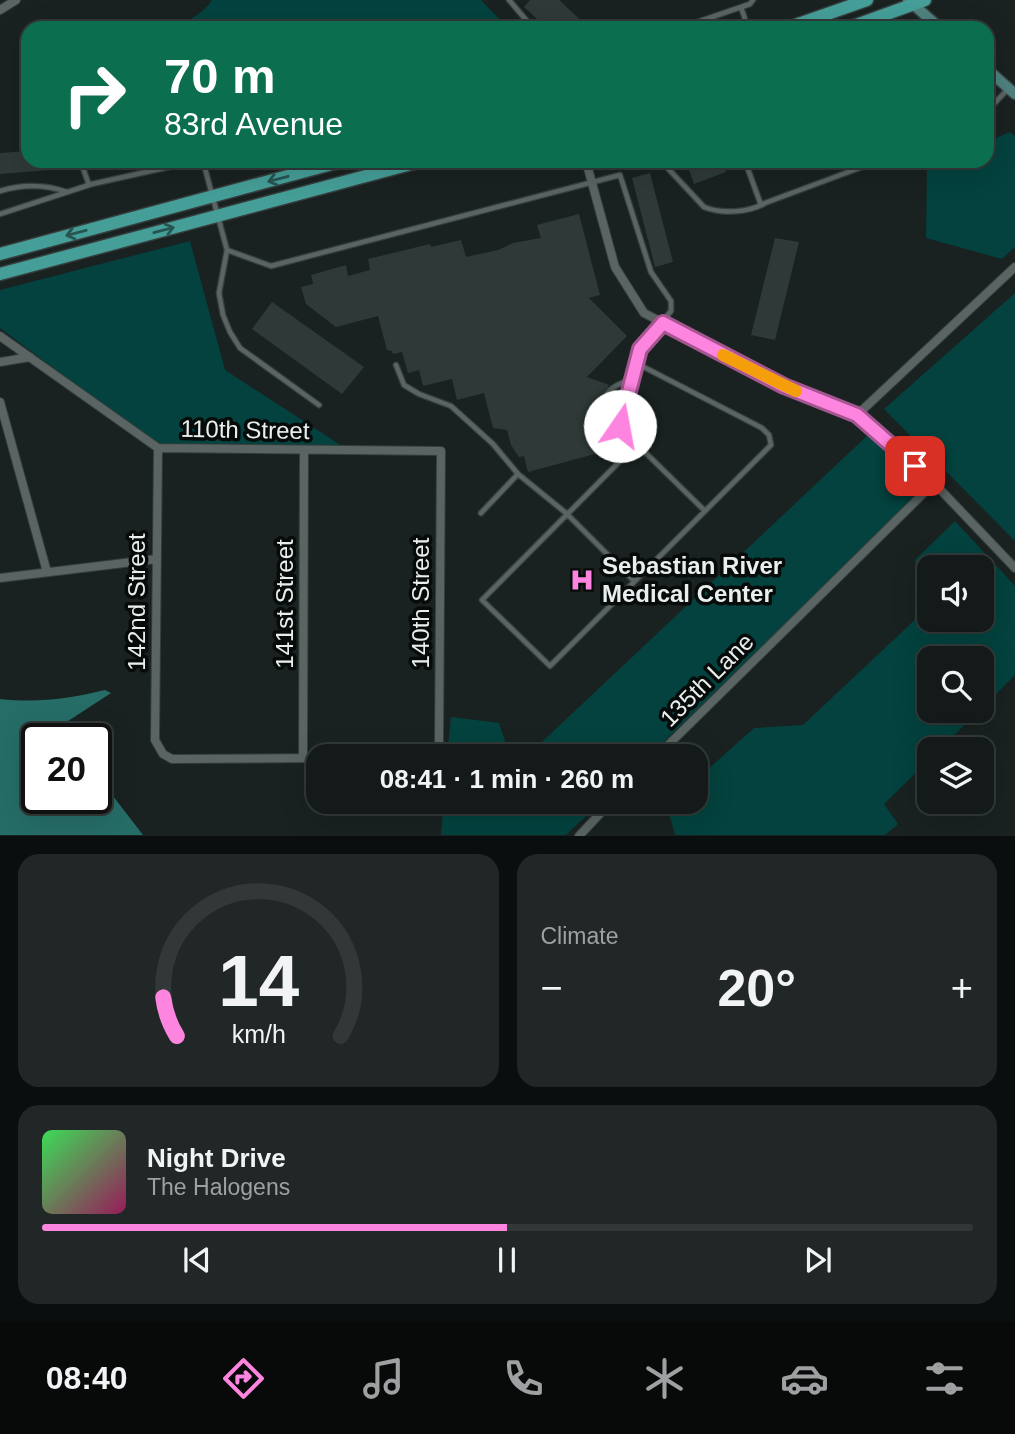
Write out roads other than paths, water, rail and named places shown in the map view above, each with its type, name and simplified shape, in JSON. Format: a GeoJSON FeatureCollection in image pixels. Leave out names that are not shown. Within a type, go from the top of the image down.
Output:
{"type":"FeatureCollection","features":[{"type":"Feature","properties":{"kind":"main road"},"geometry":{"type":"LineString","coordinates":[[807,21],[867,0]]}},
{"type":"Feature","properties":{"kind":"main road"},"geometry":{"type":"LineString","coordinates":[[865,21],[915,1],[934,21]]}},
{"type":"Feature","properties":{"kind":"main road"},"geometry":{"type":"LineString","coordinates":[[994,75],[1012,91]]}},
{"type":"Feature","properties":{"kind":"main road"},"geometry":{"type":"LineString","coordinates":[[0,254],[317,168]]}},
{"type":"Feature","properties":{"kind":"main road"},"geometry":{"type":"LineString","coordinates":[[0,274],[396,168]]}},
{"type":"Feature","properties":{"kind":"street"},"geometry":{"type":"LineString","coordinates":[[0,10],[16,0]]}},
{"type":"Feature","properties":{"kind":"street"},"geometry":{"type":"LineString","coordinates":[[588,168],[615,267],[644,313],[784,386],[857,415],[934,483],[1015,568]]}},
{"type":"Feature","properties":{"kind":"street"},"geometry":{"type":"LineString","coordinates":[[857,415],[1015,267]]}},
{"type":"Feature","properties":{"kind":"street","name":"110th Street"},"geometry":{"type":"LineString","coordinates":[[0,335],[158,448],[441,451]]}},
{"type":"Feature","properties":{"kind":"street"},"geometry":{"type":"LineString","coordinates":[[0,362],[30,357]]}},
{"type":"Feature","properties":{"kind":"street"},"geometry":{"type":"LineString","coordinates":[[0,402],[3,424],[47,572]]}},
{"type":"Feature","properties":{"kind":"street","name":"142nd Street"},"geometry":{"type":"LineString","coordinates":[[158,448],[155,740],[163,754],[172,759],[303,758]]}},
{"type":"Feature","properties":{"kind":"street","name":"141st Street"},"geometry":{"type":"LineString","coordinates":[[303,758],[304,451]]}},
{"type":"Feature","properties":{"kind":"street","name":"140th Street"},"geometry":{"type":"LineString","coordinates":[[438,744],[441,451]]}},
{"type":"Feature","properties":{"kind":"street","name":"135th Lane"},"geometry":{"type":"LineString","coordinates":[[669,744],[934,483]]}},
{"type":"Feature","properties":{"kind":"street"},"geometry":{"type":"LineString","coordinates":[[0,578],[157,559]]}},
{"type":"Feature","properties":{"kind":"street"},"geometry":{"type":"LineString","coordinates":[[579,835],[599,814]]}},
{"type":"Feature","properties":{"kind":"lane"},"geometry":{"type":"LineString","coordinates":[[509,0],[527,21]]}},
{"type":"Feature","properties":{"kind":"lane"},"geometry":{"type":"LineString","coordinates":[[700,21],[753,0]]}},
{"type":"Feature","properties":{"kind":"lane"},"geometry":{"type":"LineString","coordinates":[[741,7],[746,21]]}},
{"type":"Feature","properties":{"kind":"lane"},"geometry":{"type":"LineString","coordinates":[[994,105],[1012,91]]}},
{"type":"Feature","properties":{"kind":"lane"},"geometry":{"type":"LineString","coordinates":[[83,168],[89,185]]}},
{"type":"Feature","properties":{"kind":"lane"},"geometry":{"type":"LineString","coordinates":[[0,214],[89,185],[155,168]]}},
{"type":"Feature","properties":{"kind":"lane"},"geometry":{"type":"LineString","coordinates":[[205,168],[227,250],[219,293],[223,315],[230,332],[240,348],[319,405]]}},
{"type":"Feature","properties":{"kind":"lane"},"geometry":{"type":"LineString","coordinates":[[668,168],[704,207],[711,210],[754,210],[858,168]]}},
{"type":"Feature","properties":{"kind":"lane"},"geometry":{"type":"LineString","coordinates":[[748,168],[761,205]]}},
{"type":"Feature","properties":{"kind":"lane"},"geometry":{"type":"LineString","coordinates":[[227,250],[271,266],[620,175],[624,180],[651,272],[671,301],[671,311],[640,349],[620,426]]}},
{"type":"Feature","properties":{"kind":"lane"},"geometry":{"type":"LineString","coordinates":[[0,191],[47,185],[66,192]]}},
{"type":"Feature","properties":{"kind":"lane"},"geometry":{"type":"LineString","coordinates":[[636,363],[731,410],[769,435],[771,445],[550,666],[482,600],[637,443]]}},
{"type":"Feature","properties":{"kind":"lane"},"geometry":{"type":"LineString","coordinates":[[396,365],[404,385],[451,406],[493,444],[518,474],[566,513],[634,581]]}},
{"type":"Feature","properties":{"kind":"lane"},"geometry":{"type":"LineString","coordinates":[[630,380],[617,384],[604,397],[605,414],[705,511]]}},
{"type":"Feature","properties":{"kind":"lane"},"geometry":{"type":"LineString","coordinates":[[481,513],[518,474]]}},
{"type":"Feature","properties":{"kind":"place","name":"Sebastian River Medical Center"},"geometry":{"type":"Point","coordinates":[582,580]}}]}
